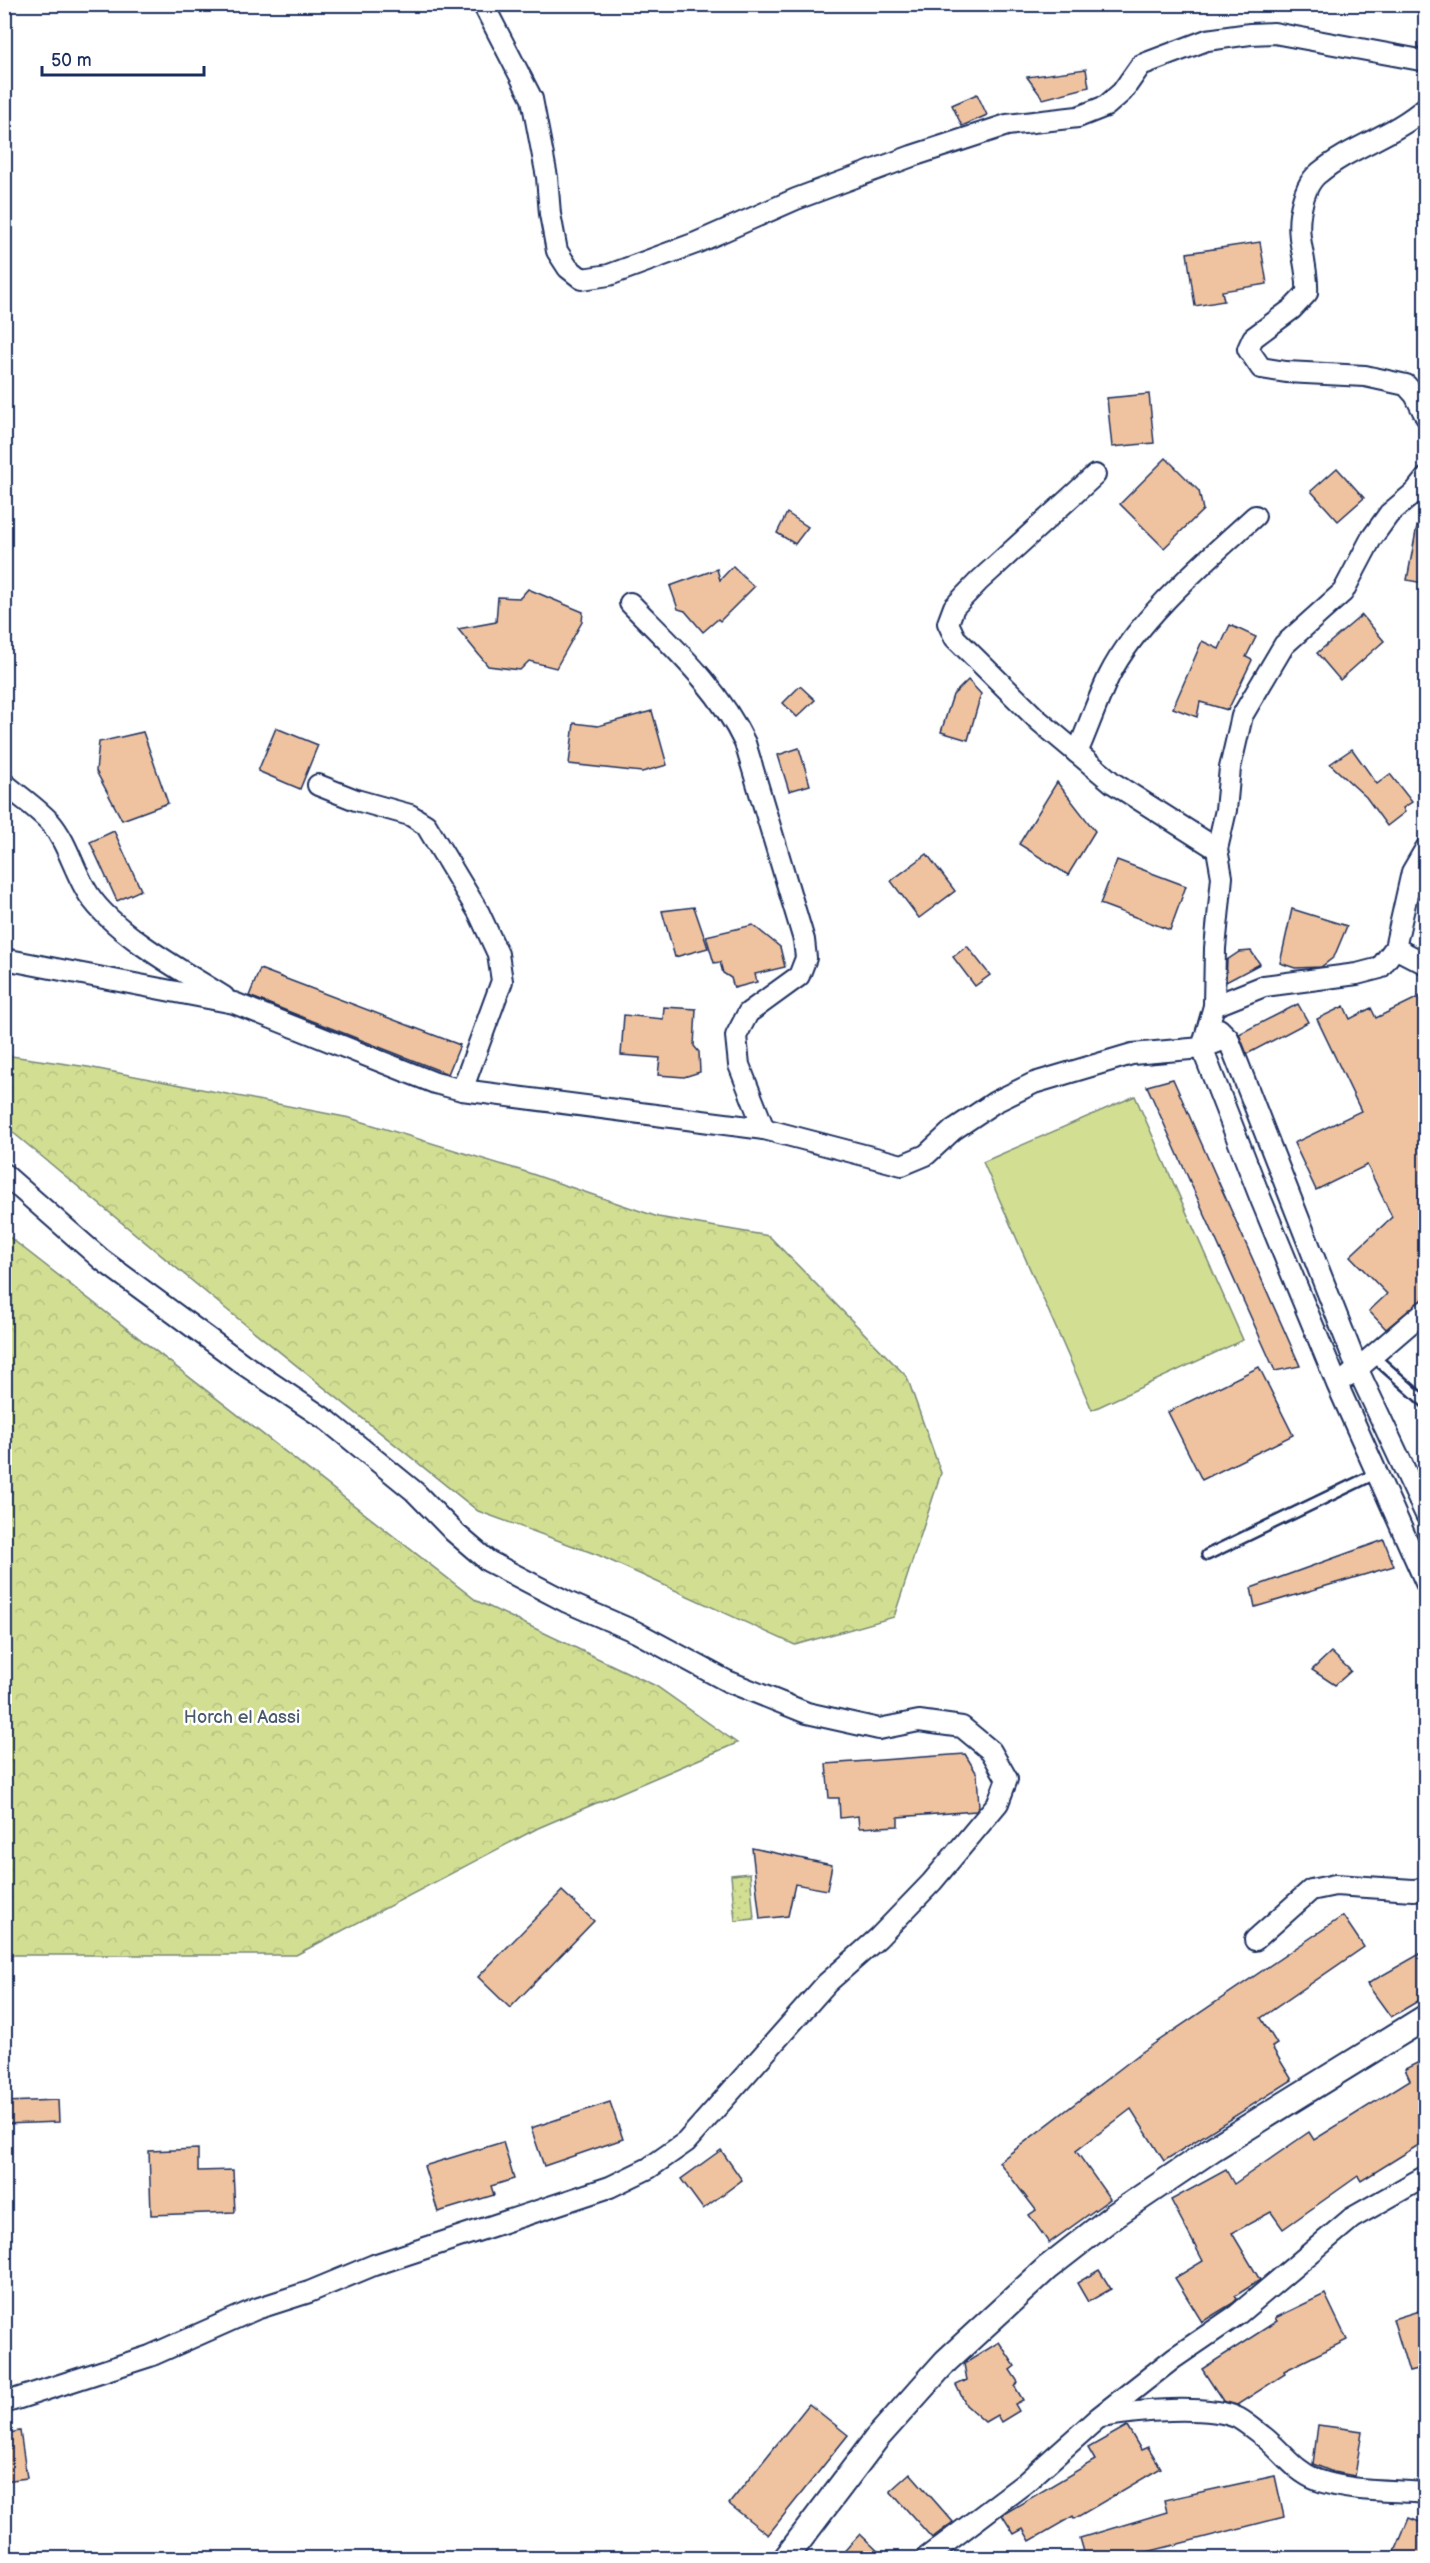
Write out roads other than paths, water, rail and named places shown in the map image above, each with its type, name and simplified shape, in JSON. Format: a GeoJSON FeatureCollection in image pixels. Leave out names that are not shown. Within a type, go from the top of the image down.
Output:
{"type":"FeatureCollection","features":[{"type":"Feature","properties":{"kind":"street"},"geometry":{"type":"LineString","coordinates":[[483,4],[532,99],[547,177],[550,214],[557,251],[568,268],[582,279],[609,275],[696,243],[796,200],[912,156],[1007,125],[1078,117],[1106,106],[1122,92],[1142,65],[1207,40],[1274,33],[1425,61]]}},
{"type":"Feature","properties":{"kind":"street"},"geometry":{"type":"LineString","coordinates":[[1425,107],[1415,117],[1386,135],[1317,174],[1305,194],[1300,216],[1299,244],[1307,271],[1307,293],[1292,309],[1253,338],[1248,349],[1261,368],[1286,372],[1365,376],[1406,385],[1415,395],[1425,417]]}},
{"type":"Feature","properties":{"kind":"street"},"geometry":{"type":"LineString","coordinates":[[1095,475],[979,581],[954,607],[948,623],[955,638],[1038,720],[1077,753],[1113,783],[1217,849]]}},
{"type":"Feature","properties":{"kind":"street"},"geometry":{"type":"LineString","coordinates":[[1425,478],[1415,492],[1389,514],[1371,539],[1343,592],[1284,645],[1242,716],[1230,768],[1226,810],[1217,849],[1222,877],[1215,948],[1213,1013],[1202,1048],[1337,1384],[1425,1583]]}},
{"type":"Feature","properties":{"kind":"street"},"geometry":{"type":"LineString","coordinates":[[1077,753],[1110,675],[1136,635],[1185,580],[1256,516]]}},
{"type":"Feature","properties":{"kind":"street"},"geometry":{"type":"LineString","coordinates":[[630,603],[709,685],[733,716],[745,743],[804,940],[806,958],[799,976],[748,1013],[736,1036],[740,1065],[764,1130]]}},
{"type":"Feature","properties":{"kind":"street"},"geometry":{"type":"LineString","coordinates":[[4,783],[51,822],[77,868],[89,895],[115,922],[144,946],[234,1003],[435,1083],[462,1090],[764,1130],[902,1165],[926,1155],[952,1130],[994,1102],[1034,1083],[1132,1054],[1202,1048],[1228,1038]]}},
{"type":"Feature","properties":{"kind":"street"},"geometry":{"type":"LineString","coordinates":[[318,785],[356,800],[410,815],[426,825],[479,913],[498,954],[502,981],[462,1090]]}},
{"type":"Feature","properties":{"kind":"street"},"geometry":{"type":"LineString","coordinates":[[1213,1013],[1264,986],[1357,974],[1380,968],[1395,948],[1412,872],[1425,848]]}},
{"type":"Feature","properties":{"kind":"street"},"geometry":{"type":"LineString","coordinates":[[1395,948],[1425,964]]}},
{"type":"Feature","properties":{"kind":"street"},"geometry":{"type":"LineString","coordinates":[[4,959],[234,1003]]}},
{"type":"Feature","properties":{"kind":"street"},"geometry":{"type":"LineString","coordinates":[[1213,1013],[1228,1038],[1358,1370],[1425,1515]]}},
{"type":"Feature","properties":{"kind":"street"},"geometry":{"type":"LineString","coordinates":[[4,1174],[102,1260],[243,1364],[328,1420],[414,1491],[454,1532],[488,1561],[567,1602],[636,1632],[727,1680],[807,1713],[879,1729],[920,1721],[962,1726],[991,1751],[1007,1779],[998,1803],[932,1882],[878,1938],[827,1983],[686,2142],[649,2168],[610,2187],[374,2265],[309,2292],[256,2309],[150,2356],[4,2403]]}},
{"type":"Feature","properties":{"kind":"street"},"geometry":{"type":"LineString","coordinates":[[1260,1197],[1285,1185]]}},
{"type":"Feature","properties":{"kind":"street"},"geometry":{"type":"LineString","coordinates":[[1337,1384],[1358,1370],[1425,1310]]}},
{"type":"Feature","properties":{"kind":"street"},"geometry":{"type":"LineString","coordinates":[[1255,1940],[1301,1896],[1322,1886],[1425,1889]]}},
{"type":"Feature","properties":{"kind":"street"},"geometry":{"type":"LineString","coordinates":[[786,2559],[877,2438],[946,2361],[1047,2268],[1115,2215],[1214,2148],[1424,2016]]}},
{"type":"Feature","properties":{"kind":"street"},"geometry":{"type":"LineString","coordinates":[[926,2559],[1025,2483],[1099,2417],[1174,2358],[1237,2315],[1352,2218],[1425,2176]]}},
{"type":"Feature","properties":{"kind":"street"},"geometry":{"type":"LineString","coordinates":[[1099,2417],[1169,2411],[1220,2413],[1238,2418],[1261,2434],[1277,2447],[1292,2466],[1316,2480],[1352,2487],[1425,2493]]}},
{"type":"Feature","properties":{"kind":"lane"},"geometry":{"type":"LineString","coordinates":[[1373,1356],[1425,1403]]}},
{"type":"Feature","properties":{"kind":"lane"},"geometry":{"type":"LineString","coordinates":[[1207,1555],[1377,1473]]}},
{"type":"Feature","properties":{"kind":"park label","name":"Horch el Aassi"},"geometry":{"type":"Point","coordinates":[242,1717]}}]}
